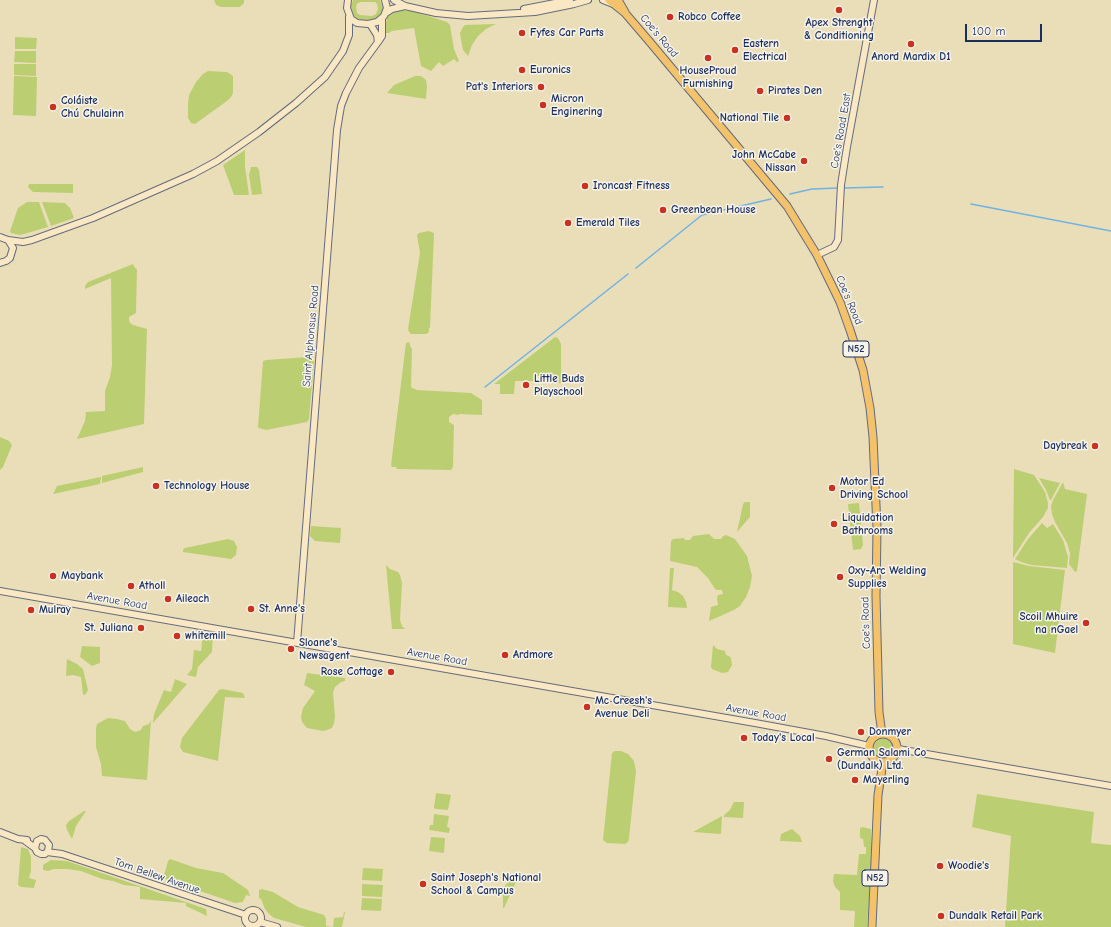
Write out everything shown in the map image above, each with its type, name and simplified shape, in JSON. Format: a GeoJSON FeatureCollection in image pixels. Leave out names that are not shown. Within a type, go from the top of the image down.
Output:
{"type":"FeatureCollection","features":[{"type":"Feature","properties":{"kind":"main road","name":"Coe's Road"},"geometry":{"type":"LineString","coordinates":[[614,2],[625,13],[787,206],[817,255],[840,302],[863,370],[870,408],[877,528],[876,596],[878,706],[882,734]]}},
{"type":"Feature","properties":{"kind":"main road"},"geometry":{"type":"LineString","coordinates":[[878,734],[882,734],[890,735],[896,741],[898,749],[891,760],[883,762],[878,761],[871,755],[869,746],[872,739],[878,734]]}},
{"type":"Feature","properties":{"kind":"main road","name":"N52"},"geometry":{"type":"LineString","coordinates":[[872,927],[878,795],[883,762]]}},
{"type":"Feature","properties":{"kind":"street"},"geometry":{"type":"LineString","coordinates":[[348,0],[347,8],[349,17],[349,35]]}},
{"type":"Feature","properties":{"kind":"street"},"geometry":{"type":"LineString","coordinates":[[385,0],[386,13]]}},
{"type":"Feature","properties":{"kind":"street"},"geometry":{"type":"LineString","coordinates":[[394,0],[404,6],[449,16],[481,16],[535,12],[588,0]]}},
{"type":"Feature","properties":{"kind":"street"},"geometry":{"type":"LineString","coordinates":[[500,14],[570,0]]}},
{"type":"Feature","properties":{"kind":"street"},"geometry":{"type":"LineString","coordinates":[[603,0],[614,2]]}},
{"type":"Feature","properties":{"kind":"street","name":"Coe's Road East"},"geometry":{"type":"LineString","coordinates":[[817,255],[834,246],[838,240],[841,188],[847,148],[874,0]]}},
{"type":"Feature","properties":{"kind":"street"},"geometry":{"type":"LineString","coordinates":[[349,17],[353,21],[360,24],[370,24],[382,19],[386,13],[392,9],[404,6]]}},
{"type":"Feature","properties":{"kind":"street","name":"Saint Alphonsus Road"},"geometry":{"type":"LineString","coordinates":[[297,643],[337,130],[341,106],[346,93],[359,68],[382,36],[382,19]]}},
{"type":"Feature","properties":{"kind":"street"},"geometry":{"type":"LineString","coordinates":[[0,263],[8,260],[13,251],[23,242],[93,218],[193,174],[217,160],[258,132],[313,89],[336,62],[349,35],[360,24]]}},
{"type":"Feature","properties":{"kind":"street"},"geometry":{"type":"LineString","coordinates":[[370,24],[375,30],[378,42]]}},
{"type":"Feature","properties":{"kind":"street"},"geometry":{"type":"LineString","coordinates":[[0,237],[8,240],[23,242]]}},
{"type":"Feature","properties":{"kind":"street"},"geometry":{"type":"LineString","coordinates":[[8,240],[13,251]]}},
{"type":"Feature","properties":{"kind":"street","name":"Avenue Road"},"geometry":{"type":"LineString","coordinates":[[0,591],[755,723],[869,746]]}},
{"type":"Feature","properties":{"kind":"street"},"geometry":{"type":"LineString","coordinates":[[898,749],[1111,786]]}},
{"type":"Feature","properties":{"kind":"street"},"geometry":{"type":"LineString","coordinates":[[0,832],[24,840],[35,848],[38,853],[43,854],[49,849],[50,845],[45,840],[24,840]]}},
{"type":"Feature","properties":{"kind":"street"},"geometry":{"type":"LineString","coordinates":[[35,848],[36,843],[39,840]]}},
{"type":"Feature","properties":{"kind":"street","name":"Tom Bellew Avenue"},"geometry":{"type":"LineString","coordinates":[[50,845],[62,854]]}},
{"type":"Feature","properties":{"kind":"street","name":"Tom Bellew Avenue"},"geometry":{"type":"LineString","coordinates":[[47,852],[62,854],[246,915]]}},
{"type":"Feature","properties":{"kind":"street"},"geometry":{"type":"LineString","coordinates":[[252,911],[258,912],[260,922],[255,926],[250,925],[246,922],[246,915],[252,911]]}},
{"type":"Feature","properties":{"kind":"street"},"geometry":{"type":"LineString","coordinates":[[260,922],[277,927]]}},
{"type":"Feature","properties":{"kind":"green space"},"geometry":{"type":"Polygon","coordinates":[[[214,0],[244,0],[244,3],[240,7],[221,7],[216,5],[214,0]]]}},
{"type":"Feature","properties":{"kind":"green space"},"geometry":{"type":"Polygon","coordinates":[[[353,0],[380,0],[383,8],[382,14],[373,21],[357,19],[352,14],[350,8],[353,0]],[[375,2],[358,3],[356,6],[357,13],[360,15],[372,16],[376,14],[378,9],[375,2]]]}},
{"type":"Feature","properties":{"kind":"green space"},"geometry":{"type":"Polygon","coordinates":[[[395,10],[413,11],[447,22],[450,25],[454,49],[459,61],[457,62],[454,59],[443,66],[439,62],[431,71],[421,66],[414,28],[384,33],[387,18],[390,13],[395,10]]]}},
{"type":"Feature","properties":{"kind":"green space"},"geometry":{"type":"Polygon","coordinates":[[[496,24],[486,29],[478,36],[472,45],[468,56],[463,50],[461,40],[460,33],[463,27],[465,25],[496,24]]]}},
{"type":"Feature","properties":{"kind":"green space"},"geometry":{"type":"Polygon","coordinates":[[[15,37],[37,38],[36,49],[15,49],[15,37]]]}},
{"type":"Feature","properties":{"kind":"green space"},"geometry":{"type":"Polygon","coordinates":[[[15,51],[36,51],[36,63],[14,62],[15,51]]]}},
{"type":"Feature","properties":{"kind":"green space"},"geometry":{"type":"Polygon","coordinates":[[[14,64],[36,64],[36,76],[14,75],[14,64]]]}},
{"type":"Feature","properties":{"kind":"green space"},"geometry":{"type":"Polygon","coordinates":[[[208,71],[227,72],[233,76],[233,93],[227,101],[195,124],[191,123],[188,118],[189,95],[196,82],[208,71]]]}},
{"type":"Feature","properties":{"kind":"green space"},"geometry":{"type":"Polygon","coordinates":[[[14,76],[37,77],[36,116],[13,115],[14,76]]]}},
{"type":"Feature","properties":{"kind":"green space"},"geometry":{"type":"Polygon","coordinates":[[[415,76],[421,76],[426,80],[426,99],[387,93],[394,85],[415,76]]]}},
{"type":"Feature","properties":{"kind":"green space"},"geometry":{"type":"Polygon","coordinates":[[[245,150],[245,166],[249,195],[234,195],[223,165],[245,150]]]}},
{"type":"Feature","properties":{"kind":"green space"},"geometry":{"type":"Polygon","coordinates":[[[251,167],[257,167],[259,170],[262,194],[252,195],[249,175],[251,167]]]}},
{"type":"Feature","properties":{"kind":"green space"},"geometry":{"type":"Polygon","coordinates":[[[29,184],[73,184],[73,193],[33,192],[28,187],[29,184]]]}},
{"type":"Feature","properties":{"kind":"green space"},"geometry":{"type":"Polygon","coordinates":[[[27,202],[39,202],[48,227],[20,235],[11,233],[10,231],[18,208],[27,202]]]}},
{"type":"Feature","properties":{"kind":"green space"},"geometry":{"type":"Polygon","coordinates":[[[42,202],[65,203],[70,208],[74,218],[51,226],[42,202]]]}},
{"type":"Feature","properties":{"kind":"green space"},"geometry":{"type":"Polygon","coordinates":[[[429,231],[434,233],[430,328],[429,332],[426,334],[411,334],[408,329],[420,253],[417,235],[419,233],[429,231]]]}},
{"type":"Feature","properties":{"kind":"green space"},"geometry":{"type":"Polygon","coordinates":[[[133,264],[137,269],[136,313],[129,317],[129,320],[133,325],[147,329],[144,424],[77,439],[85,421],[86,412],[105,411],[105,391],[112,365],[111,278],[85,289],[85,286],[88,282],[133,264]]]}},
{"type":"Feature","properties":{"kind":"green space"},"geometry":{"type":"Polygon","coordinates":[[[555,337],[558,338],[561,344],[561,383],[545,382],[545,376],[535,376],[535,381],[515,381],[514,394],[500,394],[500,384],[494,384],[555,337]]]}},
{"type":"Feature","properties":{"kind":"green space"},"geometry":{"type":"Polygon","coordinates":[[[409,342],[412,348],[412,388],[417,390],[471,393],[482,400],[482,415],[453,414],[449,417],[449,422],[454,425],[453,467],[451,470],[397,469],[391,465],[406,343],[409,342]]]}},
{"type":"Feature","properties":{"kind":"green space"},"geometry":{"type":"Polygon","coordinates":[[[308,357],[314,361],[309,419],[307,422],[266,430],[259,428],[263,361],[308,357]]]}},
{"type":"Feature","properties":{"kind":"green space"},"geometry":{"type":"Polygon","coordinates":[[[0,437],[9,441],[12,445],[3,467],[0,470],[0,437]]]}},
{"type":"Feature","properties":{"kind":"green space"},"geometry":{"type":"Polygon","coordinates":[[[143,467],[143,472],[102,483],[102,476],[143,467]]]}},
{"type":"Feature","properties":{"kind":"green space"},"geometry":{"type":"Polygon","coordinates":[[[1014,469],[1034,475],[1045,492],[1048,508],[1043,517],[1029,533],[1013,558],[1014,469]]]}},
{"type":"Feature","properties":{"kind":"green space"},"geometry":{"type":"Polygon","coordinates":[[[101,477],[100,484],[53,494],[57,486],[101,477]]]}},
{"type":"Feature","properties":{"kind":"green space"},"geometry":{"type":"Polygon","coordinates":[[[1039,478],[1060,483],[1051,500],[1050,500],[1039,478]]]}},
{"type":"Feature","properties":{"kind":"green space"},"geometry":{"type":"Polygon","coordinates":[[[1063,482],[1065,489],[1087,494],[1077,571],[1075,572],[1069,564],[1070,553],[1067,543],[1052,514],[1051,506],[1053,500],[1063,482]]]}},
{"type":"Feature","properties":{"kind":"green space"},"geometry":{"type":"Polygon","coordinates":[[[745,502],[750,502],[750,517],[737,532],[743,504],[745,502]]]}},
{"type":"Feature","properties":{"kind":"green space"},"geometry":{"type":"Polygon","coordinates":[[[859,503],[863,545],[861,549],[853,550],[848,504],[859,503]]]}},
{"type":"Feature","properties":{"kind":"green space"},"geometry":{"type":"Polygon","coordinates":[[[1042,523],[1047,528],[1053,524],[1063,540],[1068,557],[1067,568],[1031,565],[1015,559],[1028,539],[1042,523]]]}},
{"type":"Feature","properties":{"kind":"green space"},"geometry":{"type":"Polygon","coordinates":[[[311,526],[341,528],[340,543],[315,541],[310,536],[311,526]]]}},
{"type":"Feature","properties":{"kind":"green space"},"geometry":{"type":"Polygon","coordinates":[[[709,534],[714,539],[721,539],[726,535],[735,539],[747,556],[752,576],[746,597],[740,606],[709,621],[711,607],[718,605],[717,598],[718,595],[723,594],[722,590],[715,589],[708,578],[697,567],[670,561],[671,541],[673,539],[684,538],[685,540],[690,540],[693,536],[709,534]]]}},
{"type":"Feature","properties":{"kind":"green space"},"geometry":{"type":"Polygon","coordinates":[[[228,539],[234,541],[237,547],[236,555],[231,559],[183,552],[185,548],[228,539]]]}},
{"type":"Feature","properties":{"kind":"green space"},"geometry":{"type":"Polygon","coordinates":[[[1013,562],[1029,566],[1065,570],[1055,653],[1013,644],[1013,562]]]}},
{"type":"Feature","properties":{"kind":"green space"},"geometry":{"type":"Polygon","coordinates":[[[386,565],[390,569],[398,572],[400,575],[402,583],[400,620],[405,629],[392,629],[386,565]]]}},
{"type":"Feature","properties":{"kind":"green space"},"geometry":{"type":"Polygon","coordinates":[[[670,568],[674,568],[672,590],[683,596],[687,608],[668,607],[670,568]]]}},
{"type":"Feature","properties":{"kind":"green space"},"geometry":{"type":"Polygon","coordinates":[[[203,632],[213,634],[212,652],[198,667],[196,677],[187,675],[192,669],[194,650],[201,651],[203,632]]]}},
{"type":"Feature","properties":{"kind":"green space"},"geometry":{"type":"Polygon","coordinates":[[[713,645],[717,649],[725,651],[726,655],[731,658],[732,665],[728,672],[722,673],[712,669],[713,645]]]}},
{"type":"Feature","properties":{"kind":"green space"},"geometry":{"type":"Polygon","coordinates":[[[82,646],[100,647],[100,663],[92,666],[80,657],[82,646]]]}},
{"type":"Feature","properties":{"kind":"green space"},"geometry":{"type":"Polygon","coordinates":[[[67,659],[83,669],[88,690],[86,694],[83,695],[81,677],[73,675],[66,676],[67,659]]]}},
{"type":"Feature","properties":{"kind":"green space"},"geometry":{"type":"Polygon","coordinates":[[[307,673],[345,678],[345,681],[341,682],[335,687],[333,692],[335,716],[332,728],[323,731],[307,728],[302,722],[301,717],[303,708],[315,691],[304,685],[307,673]]]}},
{"type":"Feature","properties":{"kind":"green space"},"geometry":{"type":"Polygon","coordinates":[[[175,679],[187,684],[153,723],[154,714],[164,690],[171,692],[175,679]]]}},
{"type":"Feature","properties":{"kind":"green space"},"geometry":{"type":"Polygon","coordinates":[[[222,689],[243,693],[245,698],[225,697],[218,761],[183,752],[180,747],[182,738],[219,690],[222,689]]]}},
{"type":"Feature","properties":{"kind":"green space"},"geometry":{"type":"Polygon","coordinates":[[[108,718],[125,721],[130,729],[135,732],[141,730],[143,726],[149,724],[151,720],[147,780],[102,776],[101,764],[96,747],[96,728],[97,724],[108,718]]]}},
{"type":"Feature","properties":{"kind":"green space"},"geometry":{"type":"Polygon","coordinates":[[[884,738],[891,741],[894,748],[891,755],[884,758],[877,755],[874,748],[877,741],[884,738]]]}},
{"type":"Feature","properties":{"kind":"green space"},"geometry":{"type":"Polygon","coordinates":[[[615,751],[621,751],[628,754],[634,761],[636,771],[629,838],[628,842],[625,844],[607,843],[603,840],[612,753],[615,751]]]}},
{"type":"Feature","properties":{"kind":"green space"},"geometry":{"type":"Polygon","coordinates":[[[436,793],[451,795],[448,810],[434,808],[436,793]]]}},
{"type":"Feature","properties":{"kind":"green space"},"geometry":{"type":"Polygon","coordinates":[[[977,794],[1094,812],[1091,843],[1111,845],[1111,927],[1005,927],[1011,836],[972,827],[977,794]]]}},
{"type":"Feature","properties":{"kind":"green space"},"geometry":{"type":"Polygon","coordinates":[[[734,802],[744,802],[743,818],[724,817],[734,802]]]}},
{"type":"Feature","properties":{"kind":"green space"},"geometry":{"type":"Polygon","coordinates":[[[86,811],[76,826],[72,839],[66,825],[69,821],[86,811]]]}},
{"type":"Feature","properties":{"kind":"green space"},"geometry":{"type":"Polygon","coordinates":[[[434,814],[449,816],[447,827],[450,828],[449,833],[429,830],[430,825],[433,825],[434,814]]]}},
{"type":"Feature","properties":{"kind":"green space"},"geometry":{"type":"Polygon","coordinates":[[[722,816],[721,834],[693,832],[722,816]]]}},
{"type":"Feature","properties":{"kind":"green space"},"geometry":{"type":"Polygon","coordinates":[[[860,828],[871,829],[872,857],[867,927],[854,927],[855,911],[840,910],[840,892],[835,887],[833,881],[834,874],[857,875],[859,854],[866,854],[866,847],[864,847],[863,839],[860,838],[860,828]]]}},
{"type":"Feature","properties":{"kind":"green space"},"geometry":{"type":"Polygon","coordinates":[[[792,829],[800,836],[802,842],[780,841],[781,834],[792,829]]]}},
{"type":"Feature","properties":{"kind":"green space"},"geometry":{"type":"Polygon","coordinates":[[[431,837],[445,838],[444,853],[429,851],[431,837]]]}},
{"type":"Feature","properties":{"kind":"green space"},"geometry":{"type":"Polygon","coordinates":[[[21,847],[28,849],[31,857],[31,871],[29,878],[36,880],[34,888],[21,887],[18,885],[21,847]]]}},
{"type":"Feature","properties":{"kind":"green space"},"geometry":{"type":"Polygon","coordinates":[[[170,859],[196,868],[223,873],[248,890],[250,896],[246,895],[243,902],[235,903],[162,878],[170,859]]]}},
{"type":"Feature","properties":{"kind":"green space"},"geometry":{"type":"Polygon","coordinates":[[[51,860],[67,861],[206,909],[207,916],[186,906],[186,903],[140,899],[140,887],[124,885],[81,871],[67,869],[54,869],[48,871],[43,870],[43,865],[51,860]]]}},
{"type":"Feature","properties":{"kind":"green space"},"geometry":{"type":"Polygon","coordinates":[[[363,868],[383,869],[382,881],[362,880],[363,868]]]}},
{"type":"Feature","properties":{"kind":"green space"},"geometry":{"type":"Polygon","coordinates":[[[512,878],[517,879],[503,908],[503,888],[512,878]]]}},
{"type":"Feature","properties":{"kind":"green space"},"geometry":{"type":"Polygon","coordinates":[[[362,884],[383,885],[382,897],[362,896],[362,884]]]}},
{"type":"Feature","properties":{"kind":"green space"},"geometry":{"type":"Polygon","coordinates":[[[262,889],[273,892],[298,907],[324,915],[326,919],[326,926],[333,927],[306,927],[274,918],[265,909],[261,899],[259,898],[259,890],[262,889]]]}},
{"type":"Feature","properties":{"kind":"green space"},"geometry":{"type":"Polygon","coordinates":[[[362,898],[382,899],[381,911],[361,910],[362,898]]]}},
{"type":"Feature","properties":{"kind":"green space"},"geometry":{"type":"Polygon","coordinates":[[[345,912],[342,927],[333,927],[334,918],[343,917],[345,912]]]}},
{"type":"Feature","properties":{"kind":"waterway"},"geometry":{"type":"LineString","coordinates":[[843,188],[883,187]]}},
{"type":"Feature","properties":{"kind":"waterway"},"geometry":{"type":"LineString","coordinates":[[790,194],[812,189],[839,188]]}},
{"type":"Feature","properties":{"kind":"waterway"},"geometry":{"type":"LineString","coordinates":[[636,268],[702,215],[771,199]]}},
{"type":"Feature","properties":{"kind":"waterway"},"geometry":{"type":"LineString","coordinates":[[971,204],[1111,231]]}},
{"type":"Feature","properties":{"kind":"waterway"},"geometry":{"type":"LineString","coordinates":[[485,387],[628,274]]}},
{"type":"Feature","properties":{"kind":"place","name":"Apex Strenght & Conditioning"},"geometry":{"type":"Point","coordinates":[839,10]}},
{"type":"Feature","properties":{"kind":"place","name":"Robco Coffee"},"geometry":{"type":"Point","coordinates":[670,17]}},
{"type":"Feature","properties":{"kind":"place","name":"Fyfes Car Parts"},"geometry":{"type":"Point","coordinates":[522,33]}},
{"type":"Feature","properties":{"kind":"place","name":"Anord Mardix D1"},"geometry":{"type":"Point","coordinates":[911,44]}},
{"type":"Feature","properties":{"kind":"place","name":"Eastern Electrical"},"geometry":{"type":"Point","coordinates":[735,50]}},
{"type":"Feature","properties":{"kind":"place","name":"HouseProud Furnishing"},"geometry":{"type":"Point","coordinates":[708,58]}},
{"type":"Feature","properties":{"kind":"place","name":"Euronics"},"geometry":{"type":"Point","coordinates":[522,70]}},
{"type":"Feature","properties":{"kind":"place","name":"Pat's Interiors"},"geometry":{"type":"Point","coordinates":[541,87]}},
{"type":"Feature","properties":{"kind":"place","name":"Pirates Den"},"geometry":{"type":"Point","coordinates":[760,91]}},
{"type":"Feature","properties":{"kind":"place","name":"Micron Enginering"},"geometry":{"type":"Point","coordinates":[543,105]}},
{"type":"Feature","properties":{"kind":"place","name":"Coláiste Chú Chulainn"},"geometry":{"type":"Point","coordinates":[53,107]}},
{"type":"Feature","properties":{"kind":"place","name":"National Tile"},"geometry":{"type":"Point","coordinates":[787,118]}},
{"type":"Feature","properties":{"kind":"place","name":"John McCabe Nissan"},"geometry":{"type":"Point","coordinates":[804,161]}},
{"type":"Feature","properties":{"kind":"place","name":"Ironcast Fitness"},"geometry":{"type":"Point","coordinates":[585,186]}},
{"type":"Feature","properties":{"kind":"place","name":"Greenbean House"},"geometry":{"type":"Point","coordinates":[663,210]}},
{"type":"Feature","properties":{"kind":"place","name":"Emerald Tiles"},"geometry":{"type":"Point","coordinates":[568,223]}},
{"type":"Feature","properties":{"kind":"place","name":"Little Buds Playschool"},"geometry":{"type":"Point","coordinates":[526,385]}},
{"type":"Feature","properties":{"kind":"place","name":"Daybreak"},"geometry":{"type":"Point","coordinates":[1095,446]}},
{"type":"Feature","properties":{"kind":"place","name":"Technology House"},"geometry":{"type":"Point","coordinates":[156,486]}},
{"type":"Feature","properties":{"kind":"place","name":"Motor Ed Driving School"},"geometry":{"type":"Point","coordinates":[832,488]}},
{"type":"Feature","properties":{"kind":"place","name":"Liquidation Bathrooms"},"geometry":{"type":"Point","coordinates":[834,524]}},
{"type":"Feature","properties":{"kind":"place","name":"Maybank"},"geometry":{"type":"Point","coordinates":[53,576]}},
{"type":"Feature","properties":{"kind":"place","name":"Oxy-Arc Welding Supplies"},"geometry":{"type":"Point","coordinates":[840,577]}},
{"type":"Feature","properties":{"kind":"place","name":"Atholl"},"geometry":{"type":"Point","coordinates":[131,586]}},
{"type":"Feature","properties":{"kind":"place","name":"Aileach"},"geometry":{"type":"Point","coordinates":[168,599]}},
{"type":"Feature","properties":{"kind":"place","name":"St. Anne's"},"geometry":{"type":"Point","coordinates":[251,609]}},
{"type":"Feature","properties":{"kind":"place","name":"Mulray"},"geometry":{"type":"Point","coordinates":[31,610]}},
{"type":"Feature","properties":{"kind":"place","name":"Scoil Mhuire na nGael"},"geometry":{"type":"Point","coordinates":[1086,623]}},
{"type":"Feature","properties":{"kind":"place","name":"St. Juliana"},"geometry":{"type":"Point","coordinates":[141,628]}},
{"type":"Feature","properties":{"kind":"place","name":"whitemill"},"geometry":{"type":"Point","coordinates":[177,636]}},
{"type":"Feature","properties":{"kind":"place","name":"Sloane's Newsagent"},"geometry":{"type":"Point","coordinates":[291,649]}},
{"type":"Feature","properties":{"kind":"place","name":"Ardmore"},"geometry":{"type":"Point","coordinates":[505,655]}},
{"type":"Feature","properties":{"kind":"place","name":"Rose Cottage"},"geometry":{"type":"Point","coordinates":[391,672]}},
{"type":"Feature","properties":{"kind":"place","name":"Mc Creesh's Avenue Deli"},"geometry":{"type":"Point","coordinates":[587,707]}},
{"type":"Feature","properties":{"kind":"place","name":"Donmyer"},"geometry":{"type":"Point","coordinates":[861,732]}},
{"type":"Feature","properties":{"kind":"place","name":"Today's Local"},"geometry":{"type":"Point","coordinates":[744,738]}},
{"type":"Feature","properties":{"kind":"place","name":"German Salami Co (Dundalk) Ltd."},"geometry":{"type":"Point","coordinates":[829,759]}},
{"type":"Feature","properties":{"kind":"place","name":"Mayerling"},"geometry":{"type":"Point","coordinates":[855,780]}},
{"type":"Feature","properties":{"kind":"place","name":"Woodie's"},"geometry":{"type":"Point","coordinates":[940,866]}},
{"type":"Feature","properties":{"kind":"place","name":"Saint Joseph's National School & Campus"},"geometry":{"type":"Point","coordinates":[423,884]}},
{"type":"Feature","properties":{"kind":"place","name":"Dundalk Retail Park"},"geometry":{"type":"Point","coordinates":[941,916]}}]}
